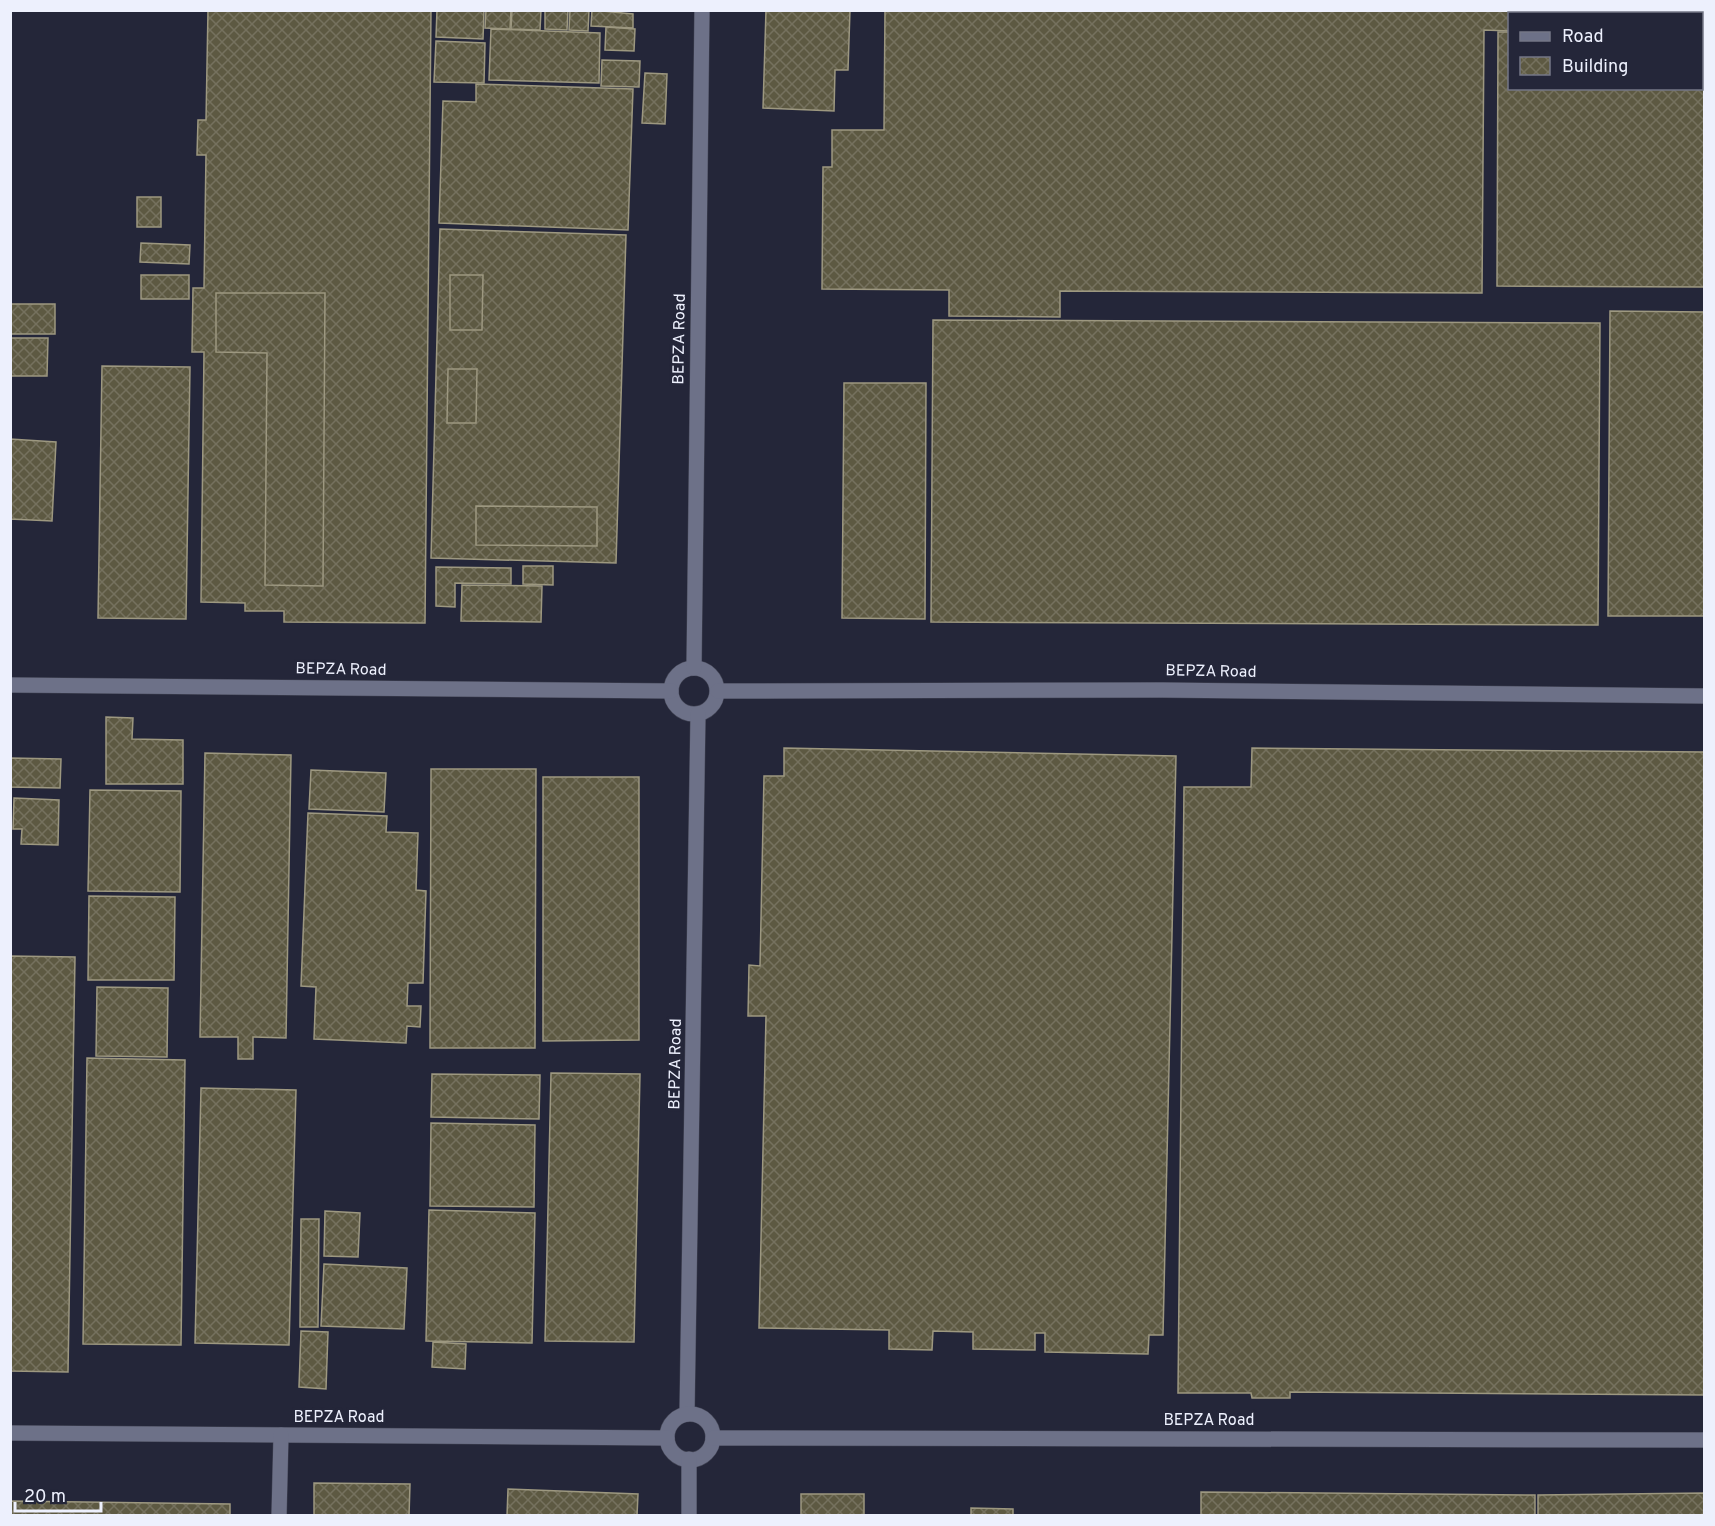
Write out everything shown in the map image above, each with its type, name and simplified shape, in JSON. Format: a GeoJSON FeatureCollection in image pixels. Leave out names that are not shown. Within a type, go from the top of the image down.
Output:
{"type":"FeatureCollection","features":[{"type":"Feature","properties":{"kind":"lane","name":"BEPZA Road"},"geometry":{"type":"LineString","coordinates":[[694,668],[702,10]]}},
{"type":"Feature","properties":{"kind":"lane"},"geometry":{"type":"LineString","coordinates":[[694,668],[706,671],[712,676],[718,691],[712,706],[698,714],[682,711],[672,699],[671,691],[676,676],[682,671],[694,668]]}},
{"type":"Feature","properties":{"kind":"lane","name":"BEPZA Road"},"geometry":{"type":"LineString","coordinates":[[10,685],[671,691]]}},
{"type":"Feature","properties":{"kind":"lane","name":"BEPZA Road"},"geometry":{"type":"LineString","coordinates":[[718,691],[1162,690],[1704,696]]}},
{"type":"Feature","properties":{"kind":"lane","name":"BEPZA Road"},"geometry":{"type":"LineString","coordinates":[[687,1414],[698,714]]}},
{"type":"Feature","properties":{"kind":"lane"},"geometry":{"type":"LineString","coordinates":[[687,1414],[696,1414],[709,1423],[713,1438],[707,1453],[701,1458],[689,1459],[677,1456],[668,1438],[674,1421],[687,1414]]}},
{"type":"Feature","properties":{"kind":"lane","name":"BEPZA Road"},"geometry":{"type":"LineString","coordinates":[[10,1433],[668,1438]]}},
{"type":"Feature","properties":{"kind":"lane"},"geometry":{"type":"LineString","coordinates":[[279,1515],[281,1435]]}},
{"type":"Feature","properties":{"kind":"lane","name":"BEPZA Road"},"geometry":{"type":"LineString","coordinates":[[713,1438],[1704,1440]]}},
{"type":"Feature","properties":{"kind":"lane"},"geometry":{"type":"LineString","coordinates":[[689,1459],[689,1515]]}},
{"type":"Feature","properties":{"kind":"building"},"geometry":{"type":"Polygon","coordinates":[[[208,10],[431,10],[425,623],[284,622],[284,611],[245,611],[245,603],[201,602],[204,352],[192,352],[193,288],[204,288],[206,155],[197,155],[198,120],[206,120],[208,10]]]}},
{"type":"Feature","properties":{"kind":"building"},"geometry":{"type":"Polygon","coordinates":[[[437,10],[484,10],[483,39],[436,37],[437,10]]]}},
{"type":"Feature","properties":{"kind":"building"},"geometry":{"type":"Polygon","coordinates":[[[486,10],[511,10],[510,29],[485,28],[486,10]]]}},
{"type":"Feature","properties":{"kind":"building"},"geometry":{"type":"Polygon","coordinates":[[[512,10],[541,10],[540,30],[511,29],[512,10]]]}},
{"type":"Feature","properties":{"kind":"building"},"geometry":{"type":"Polygon","coordinates":[[[545,10],[568,10],[567,30],[545,29],[545,10]]]}},
{"type":"Feature","properties":{"kind":"building"},"geometry":{"type":"Polygon","coordinates":[[[570,10],[589,10],[588,31],[569,30],[570,10]]]}},
{"type":"Feature","properties":{"kind":"building"},"geometry":{"type":"Polygon","coordinates":[[[592,10],[633,14],[633,28],[591,26],[592,10]]]}},
{"type":"Feature","properties":{"kind":"building"},"geometry":{"type":"Polygon","coordinates":[[[766,10],[850,10],[848,70],[835,70],[834,111],[763,108],[766,10]]]}},
{"type":"Feature","properties":{"kind":"building"},"geometry":{"type":"Polygon","coordinates":[[[885,10],[1574,10],[1574,12],[1508,12],[1508,31],[1484,30],[1482,293],[1060,291],[1060,317],[949,316],[949,290],[822,289],[823,167],[832,167],[832,130],[884,130],[885,10]]]}},
{"type":"Feature","properties":{"kind":"building"},"geometry":{"type":"Polygon","coordinates":[[[1617,10],[1704,10],[1704,287],[1497,286],[1498,32],[1508,32],[1508,90],[1703,90],[1703,12],[1617,12],[1617,10]]]}},
{"type":"Feature","properties":{"kind":"building"},"geometry":{"type":"Polygon","coordinates":[[[606,27],[635,29],[634,51],[605,50],[606,27]]]}},
{"type":"Feature","properties":{"kind":"building"},"geometry":{"type":"Polygon","coordinates":[[[491,29],[600,33],[599,83],[489,80],[491,29]]]}},
{"type":"Feature","properties":{"kind":"building"},"geometry":{"type":"Polygon","coordinates":[[[436,41],[485,43],[484,83],[434,82],[436,41]]]}},
{"type":"Feature","properties":{"kind":"building"},"geometry":{"type":"Polygon","coordinates":[[[602,60],[640,61],[639,87],[601,86],[602,60]]]}},
{"type":"Feature","properties":{"kind":"building"},"geometry":{"type":"Polygon","coordinates":[[[645,73],[667,74],[665,124],[642,123],[645,73]]]}},
{"type":"Feature","properties":{"kind":"building"},"geometry":{"type":"Polygon","coordinates":[[[476,84],[633,89],[628,230],[439,223],[443,101],[476,102],[476,84]]]}},
{"type":"Feature","properties":{"kind":"building"},"geometry":{"type":"Polygon","coordinates":[[[137,197],[161,197],[161,227],[137,227],[137,197]]]}},
{"type":"Feature","properties":{"kind":"building"},"geometry":{"type":"Polygon","coordinates":[[[440,229],[626,235],[616,563],[431,558],[440,229]]]}},
{"type":"Feature","properties":{"kind":"building"},"geometry":{"type":"Polygon","coordinates":[[[141,243],[190,245],[189,264],[140,262],[141,243]]]}},
{"type":"Feature","properties":{"kind":"building"},"geometry":{"type":"Polygon","coordinates":[[[141,275],[189,275],[189,299],[141,299],[141,275]]]}},
{"type":"Feature","properties":{"kind":"building"},"geometry":{"type":"Polygon","coordinates":[[[450,275],[483,275],[482,330],[450,330],[450,275]]]}},
{"type":"Feature","properties":{"kind":"building"},"geometry":{"type":"Polygon","coordinates":[[[216,293],[325,293],[323,586],[265,585],[267,353],[216,352],[216,293]]]}},
{"type":"Feature","properties":{"kind":"building"},"geometry":{"type":"Polygon","coordinates":[[[10,304],[55,304],[55,334],[10,334],[10,304]]]}},
{"type":"Feature","properties":{"kind":"building"},"geometry":{"type":"Polygon","coordinates":[[[1610,311],[1704,312],[1704,616],[1608,616],[1610,311]]]}},
{"type":"Feature","properties":{"kind":"building"},"geometry":{"type":"Polygon","coordinates":[[[933,320],[1600,323],[1598,625],[931,622],[933,320]]]}},
{"type":"Feature","properties":{"kind":"building"},"geometry":{"type":"Polygon","coordinates":[[[10,338],[48,338],[47,376],[10,376],[10,338]]]}},
{"type":"Feature","properties":{"kind":"building"},"geometry":{"type":"Polygon","coordinates":[[[102,366],[190,367],[186,619],[98,618],[102,366]]]}},
{"type":"Feature","properties":{"kind":"building"},"geometry":{"type":"Polygon","coordinates":[[[448,369],[477,369],[476,423],[447,423],[448,369]]]}},
{"type":"Feature","properties":{"kind":"building"},"geometry":{"type":"Polygon","coordinates":[[[844,383],[926,383],[925,619],[842,618],[844,383]]]}},
{"type":"Feature","properties":{"kind":"building"},"geometry":{"type":"Polygon","coordinates":[[[10,439],[56,442],[52,521],[10,519],[10,439]]]}},
{"type":"Feature","properties":{"kind":"building"},"geometry":{"type":"Polygon","coordinates":[[[476,506],[597,507],[597,546],[476,545],[476,506]]]}},
{"type":"Feature","properties":{"kind":"building"},"geometry":{"type":"Polygon","coordinates":[[[523,566],[553,566],[553,585],[523,584],[523,566]]]}},
{"type":"Feature","properties":{"kind":"building"},"geometry":{"type":"Polygon","coordinates":[[[436,567],[511,568],[511,584],[455,583],[455,607],[436,606],[436,567]]]}},
{"type":"Feature","properties":{"kind":"building"},"geometry":{"type":"Polygon","coordinates":[[[462,585],[542,586],[541,622],[461,621],[462,585]]]}},
{"type":"Feature","properties":{"kind":"building"},"geometry":{"type":"Polygon","coordinates":[[[106,717],[133,718],[132,739],[183,740],[183,784],[106,784],[106,717]]]}},
{"type":"Feature","properties":{"kind":"building"},"geometry":{"type":"Polygon","coordinates":[[[784,748],[1176,756],[1163,1335],[1149,1335],[1148,1354],[1045,1352],[1045,1333],[1035,1333],[1035,1350],[973,1349],[973,1332],[933,1331],[932,1350],[889,1349],[889,1330],[759,1328],[766,1016],[748,1016],[749,965],[760,966],[764,776],[784,776],[784,748]]]}},
{"type":"Feature","properties":{"kind":"building"},"geometry":{"type":"Polygon","coordinates":[[[1252,748],[1704,752],[1704,1395],[1290,1392],[1290,1398],[1252,1398],[1251,1393],[1178,1393],[1184,787],[1251,787],[1252,748]]]}},
{"type":"Feature","properties":{"kind":"building"},"geometry":{"type":"Polygon","coordinates":[[[205,753],[291,755],[286,1038],[253,1037],[253,1059],[238,1059],[238,1037],[200,1037],[205,753]]]}},
{"type":"Feature","properties":{"kind":"building"},"geometry":{"type":"Polygon","coordinates":[[[10,758],[61,759],[60,788],[10,787],[10,758]]]}},
{"type":"Feature","properties":{"kind":"building"},"geometry":{"type":"Polygon","coordinates":[[[431,769],[536,769],[535,1048],[430,1048],[431,769]]]}},
{"type":"Feature","properties":{"kind":"building"},"geometry":{"type":"Polygon","coordinates":[[[311,770],[386,773],[384,812],[309,809],[311,770]]]}},
{"type":"Feature","properties":{"kind":"building"},"geometry":{"type":"Polygon","coordinates":[[[543,777],[639,777],[639,1040],[543,1041],[543,777]]]}},
{"type":"Feature","properties":{"kind":"building"},"geometry":{"type":"Polygon","coordinates":[[[90,790],[181,791],[180,892],[88,891],[90,790]]]}},
{"type":"Feature","properties":{"kind":"building"},"geometry":{"type":"Polygon","coordinates":[[[14,798],[59,800],[58,845],[21,844],[22,829],[13,829],[14,798]]]}},
{"type":"Feature","properties":{"kind":"building"},"geometry":{"type":"Polygon","coordinates":[[[308,813],[387,816],[386,832],[418,833],[416,890],[426,891],[423,983],[408,983],[407,1006],[421,1006],[420,1027],[407,1026],[406,1043],[314,1039],[316,987],[301,986],[308,813]]]}},
{"type":"Feature","properties":{"kind":"building"},"geometry":{"type":"Polygon","coordinates":[[[89,896],[175,897],[174,980],[88,980],[89,896]]]}},
{"type":"Feature","properties":{"kind":"building"},"geometry":{"type":"Polygon","coordinates":[[[10,956],[75,957],[68,1372],[10,1371],[10,956]]]}},
{"type":"Feature","properties":{"kind":"building"},"geometry":{"type":"Polygon","coordinates":[[[97,987],[168,988],[167,1057],[96,1056],[97,987]]]}},
{"type":"Feature","properties":{"kind":"building"},"geometry":{"type":"Polygon","coordinates":[[[87,1058],[185,1060],[181,1345],[83,1344],[87,1058]]]}},
{"type":"Feature","properties":{"kind":"building"},"geometry":{"type":"Polygon","coordinates":[[[551,1073],[640,1074],[634,1342],[545,1341],[551,1073]]]}},
{"type":"Feature","properties":{"kind":"building"},"geometry":{"type":"Polygon","coordinates":[[[432,1074],[540,1075],[539,1119],[431,1117],[432,1074]]]}},
{"type":"Feature","properties":{"kind":"building"},"geometry":{"type":"Polygon","coordinates":[[[201,1088],[296,1090],[289,1345],[195,1343],[201,1088]]]}},
{"type":"Feature","properties":{"kind":"building"},"geometry":{"type":"Polygon","coordinates":[[[431,1123],[535,1125],[534,1207],[430,1206],[431,1123]]]}},
{"type":"Feature","properties":{"kind":"building"},"geometry":{"type":"Polygon","coordinates":[[[429,1210],[535,1213],[532,1343],[426,1341],[429,1210]]]}},
{"type":"Feature","properties":{"kind":"building"},"geometry":{"type":"Polygon","coordinates":[[[325,1211],[360,1213],[358,1257],[324,1256],[325,1211]]]}},
{"type":"Feature","properties":{"kind":"building"},"geometry":{"type":"Polygon","coordinates":[[[301,1219],[319,1219],[318,1327],[300,1327],[301,1219]]]}},
{"type":"Feature","properties":{"kind":"building"},"geometry":{"type":"Polygon","coordinates":[[[324,1264],[407,1268],[404,1329],[321,1326],[324,1264]]]}},
{"type":"Feature","properties":{"kind":"building"},"geometry":{"type":"Polygon","coordinates":[[[301,1331],[328,1332],[326,1389],[299,1387],[301,1331]]]}},
{"type":"Feature","properties":{"kind":"building"},"geometry":{"type":"Polygon","coordinates":[[[433,1342],[466,1344],[465,1369],[432,1367],[433,1342]]]}},
{"type":"Feature","properties":{"kind":"building"},"geometry":{"type":"Polygon","coordinates":[[[314,1483],[410,1484],[409,1516],[314,1516],[314,1483]]]}},
{"type":"Feature","properties":{"kind":"building"},"geometry":{"type":"Polygon","coordinates":[[[508,1489],[638,1494],[637,1516],[507,1516],[508,1489]]]}},
{"type":"Feature","properties":{"kind":"building"},"geometry":{"type":"Polygon","coordinates":[[[1201,1492],[1535,1495],[1535,1516],[1201,1516],[1201,1492]]]}},
{"type":"Feature","properties":{"kind":"building"},"geometry":{"type":"Polygon","coordinates":[[[1704,1493],[1704,1516],[1538,1516],[1538,1495],[1704,1493]]]}},
{"type":"Feature","properties":{"kind":"building"},"geometry":{"type":"Polygon","coordinates":[[[801,1494],[864,1494],[864,1516],[801,1516],[801,1494]]]}},
{"type":"Feature","properties":{"kind":"building"},"geometry":{"type":"Polygon","coordinates":[[[10,1501],[230,1504],[230,1516],[10,1516],[10,1501]]]}},
{"type":"Feature","properties":{"kind":"building"},"geometry":{"type":"Polygon","coordinates":[[[971,1508],[1013,1509],[1013,1516],[971,1516],[971,1508]]]}}]}
